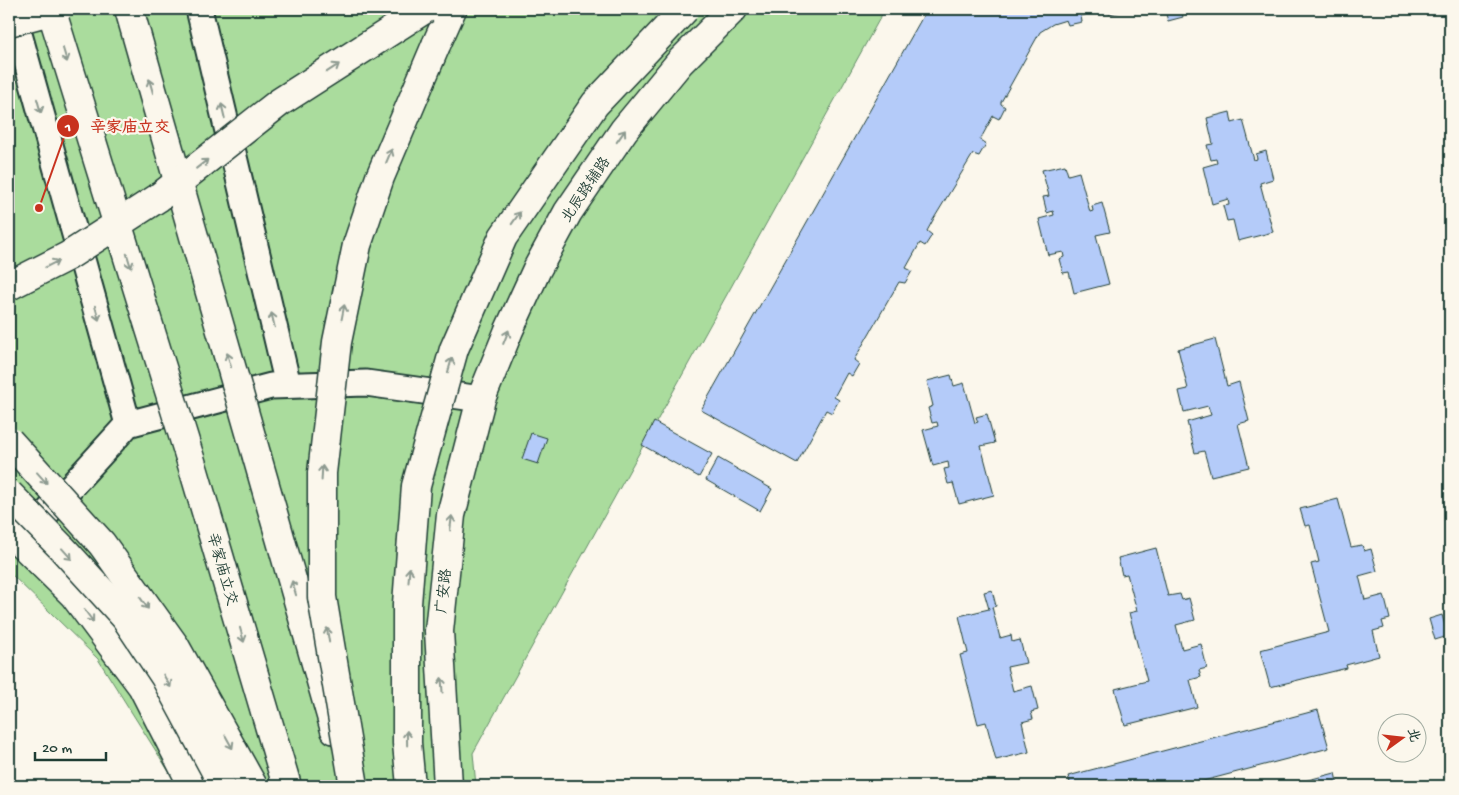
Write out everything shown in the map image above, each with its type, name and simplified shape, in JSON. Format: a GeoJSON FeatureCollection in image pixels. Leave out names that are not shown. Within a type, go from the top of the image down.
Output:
{"type":"FeatureCollection","features":[{"type":"Feature","properties":{"kind":"main road","name":"辛家庙立交"},"geometry":{"type":"LineString","coordinates":[[51,9],[194,471],[287,786]]}},
{"type":"Feature","properties":{"kind":"main road"},"geometry":{"type":"LineString","coordinates":[[9,22],[58,9]]}},
{"type":"Feature","properties":{"kind":"main road"},"geometry":{"type":"LineString","coordinates":[[129,9],[352,786]]}},
{"type":"Feature","properties":{"kind":"main road"},"geometry":{"type":"LineString","coordinates":[[9,286],[68,256],[158,198],[280,102],[425,9]]}},
{"type":"Feature","properties":{"kind":"main road"},"geometry":{"type":"LineString","coordinates":[[352,786],[322,597],[322,473],[337,342],[356,245],[380,177],[452,9]]}},
{"type":"Feature","properties":{"kind":"main road"},"geometry":{"type":"LineString","coordinates":[[411,786],[407,743],[407,604],[416,486],[454,349],[503,237],[595,104],[685,9]]}},
{"type":"Feature","properties":{"kind":"main road","name":"北辰路辅路"},"geometry":{"type":"LineString","coordinates":[[481,399],[509,330],[537,269],[568,212],[624,130],[680,62],[733,9]]}},
{"type":"Feature","properties":{"kind":"main road","name":"广安路"},"geometry":{"type":"LineString","coordinates":[[448,786],[439,631],[451,516],[481,399]]}},
{"type":"Feature","properties":{"kind":"main road"},"geometry":{"type":"LineString","coordinates":[[9,442],[102,544],[175,646],[253,786]]}},
{"type":"Feature","properties":{"kind":"main road"},"geometry":{"type":"LineString","coordinates":[[9,494],[62,548],[124,617],[165,677],[215,770],[221,786]]}},
{"type":"Feature","properties":{"kind":"main road"},"geometry":{"type":"LineString","coordinates":[[15,537],[74,595],[142,686],[193,786]]}},
{"type":"Feature","properties":{"kind":"street"},"geometry":{"type":"LineString","coordinates":[[12,9],[128,424]]}},
{"type":"Feature","properties":{"kind":"street"},"geometry":{"type":"LineString","coordinates":[[199,9],[288,385]]}},
{"type":"Feature","properties":{"kind":"street"},"geometry":{"type":"LineString","coordinates":[[15,537],[128,424],[271,386],[366,383],[481,399]]}},
{"type":"Feature","properties":{"kind":"green space"},"geometry":{"type":"Polygon","coordinates":[[[9,9],[885,9],[473,753],[476,786],[178,786],[98,659],[9,572],[9,9]]]}},
{"type":"Feature","properties":{"kind":"building"},"geometry":{"type":"Polygon","coordinates":[[[927,9],[1106,9],[1081,16],[1082,22],[1068,25],[1066,20],[1053,24],[1040,32],[1001,102],[1005,107],[999,119],[993,116],[980,140],[986,144],[979,156],[973,154],[933,220],[927,231],[932,235],[925,246],[920,243],[906,268],[912,271],[905,283],[899,282],[854,360],[859,364],[852,376],[847,373],[834,397],[839,400],[832,413],[826,410],[797,463],[701,410],[927,9]]]}},
{"type":"Feature","properties":{"kind":"building"},"geometry":{"type":"Polygon","coordinates":[[[1108,9],[1121,9],[1122,11],[1109,14],[1108,9]]]}},
{"type":"Feature","properties":{"kind":"building"},"geometry":{"type":"Polygon","coordinates":[[[1181,9],[1183,17],[1168,21],[1165,11],[1181,9]]]}},
{"type":"Feature","properties":{"kind":"building"},"geometry":{"type":"Polygon","coordinates":[[[1199,9],[1211,9],[1200,12],[1199,9]]]}},
{"type":"Feature","properties":{"kind":"building"},"geometry":{"type":"Polygon","coordinates":[[[1230,112],[1232,123],[1243,120],[1254,160],[1257,159],[1256,154],[1266,151],[1273,179],[1260,183],[1273,232],[1238,241],[1233,220],[1227,221],[1223,206],[1229,205],[1228,199],[1212,204],[1203,167],[1217,163],[1216,159],[1211,160],[1207,145],[1213,144],[1207,118],[1230,112]]]}},
{"type":"Feature","properties":{"kind":"building"},"geometry":{"type":"Polygon","coordinates":[[[1065,165],[1068,175],[1079,172],[1090,212],[1093,211],[1092,206],[1102,203],[1110,232],[1096,235],[1109,284],[1074,293],[1069,272],[1063,273],[1059,259],[1064,257],[1063,252],[1048,255],[1039,219],[1054,215],[1053,211],[1047,213],[1043,197],[1049,196],[1042,170],[1065,165]]]}},
{"type":"Feature","properties":{"kind":"building"},"geometry":{"type":"Polygon","coordinates":[[[1215,339],[1227,386],[1239,382],[1249,421],[1238,424],[1249,467],[1211,476],[1204,451],[1195,453],[1187,422],[1211,415],[1208,406],[1184,412],[1179,391],[1188,389],[1178,349],[1215,339]]]}},
{"type":"Feature","properties":{"kind":"building"},"geometry":{"type":"Polygon","coordinates":[[[951,375],[954,386],[964,383],[975,423],[978,422],[976,417],[987,414],[995,443],[981,446],[994,495],[959,504],[953,483],[948,484],[944,469],[949,468],[948,462],[933,466],[923,430],[938,426],[937,422],[932,423],[928,408],[933,406],[927,381],[951,375]]]}},
{"type":"Feature","properties":{"kind":"building"},"geometry":{"type":"Polygon","coordinates":[[[654,422],[712,454],[699,477],[642,445],[654,422]]]}},
{"type":"Feature","properties":{"kind":"building"},"geometry":{"type":"Polygon","coordinates":[[[531,433],[547,438],[538,464],[522,459],[531,433]]]}},
{"type":"Feature","properties":{"kind":"building"},"geometry":{"type":"Polygon","coordinates":[[[718,458],[772,489],[760,511],[706,480],[718,458]]]}},
{"type":"Feature","properties":{"kind":"building"},"geometry":{"type":"Polygon","coordinates":[[[1338,499],[1351,547],[1362,545],[1364,551],[1371,549],[1377,571],[1359,576],[1365,600],[1384,595],[1390,619],[1382,621],[1384,628],[1373,631],[1379,656],[1346,665],[1347,668],[1270,687],[1260,650],[1329,632],[1311,564],[1319,562],[1310,525],[1305,526],[1300,509],[1338,499]]]}},
{"type":"Feature","properties":{"kind":"building"},"geometry":{"type":"Polygon","coordinates":[[[1156,548],[1168,596],[1180,594],[1182,600],[1189,598],[1195,620],[1176,625],[1182,649],[1201,644],[1207,668],[1199,670],[1201,677],[1190,680],[1197,707],[1125,725],[1115,689],[1147,681],[1129,613],[1137,611],[1127,574],[1122,575],[1118,558],[1156,548]]]}},
{"type":"Feature","properties":{"kind":"building"},"geometry":{"type":"Polygon","coordinates":[[[992,590],[996,606],[992,607],[1000,638],[1011,635],[1012,642],[1020,640],[1026,663],[1007,667],[1013,691],[1032,686],[1038,710],[1031,712],[1033,719],[1022,722],[1029,752],[996,760],[986,722],[978,724],[960,655],[968,653],[959,616],[989,609],[984,592],[992,590]]]}},
{"type":"Feature","properties":{"kind":"building"},"geometry":{"type":"Polygon","coordinates":[[[1442,615],[1448,636],[1435,640],[1429,619],[1442,615]]]}},
{"type":"Feature","properties":{"kind":"building"},"geometry":{"type":"Polygon","coordinates":[[[1318,710],[1329,748],[1184,786],[1071,786],[1068,776],[1318,710]]]}},
{"type":"Feature","properties":{"kind":"building"},"geometry":{"type":"Polygon","coordinates":[[[1335,773],[1338,786],[1285,786],[1335,773]]]}},
{"type":"Feature","properties":{"kind":"place","name":"辛家庙立交"},"geometry":{"type":"Point","coordinates":[39,208]}}]}
